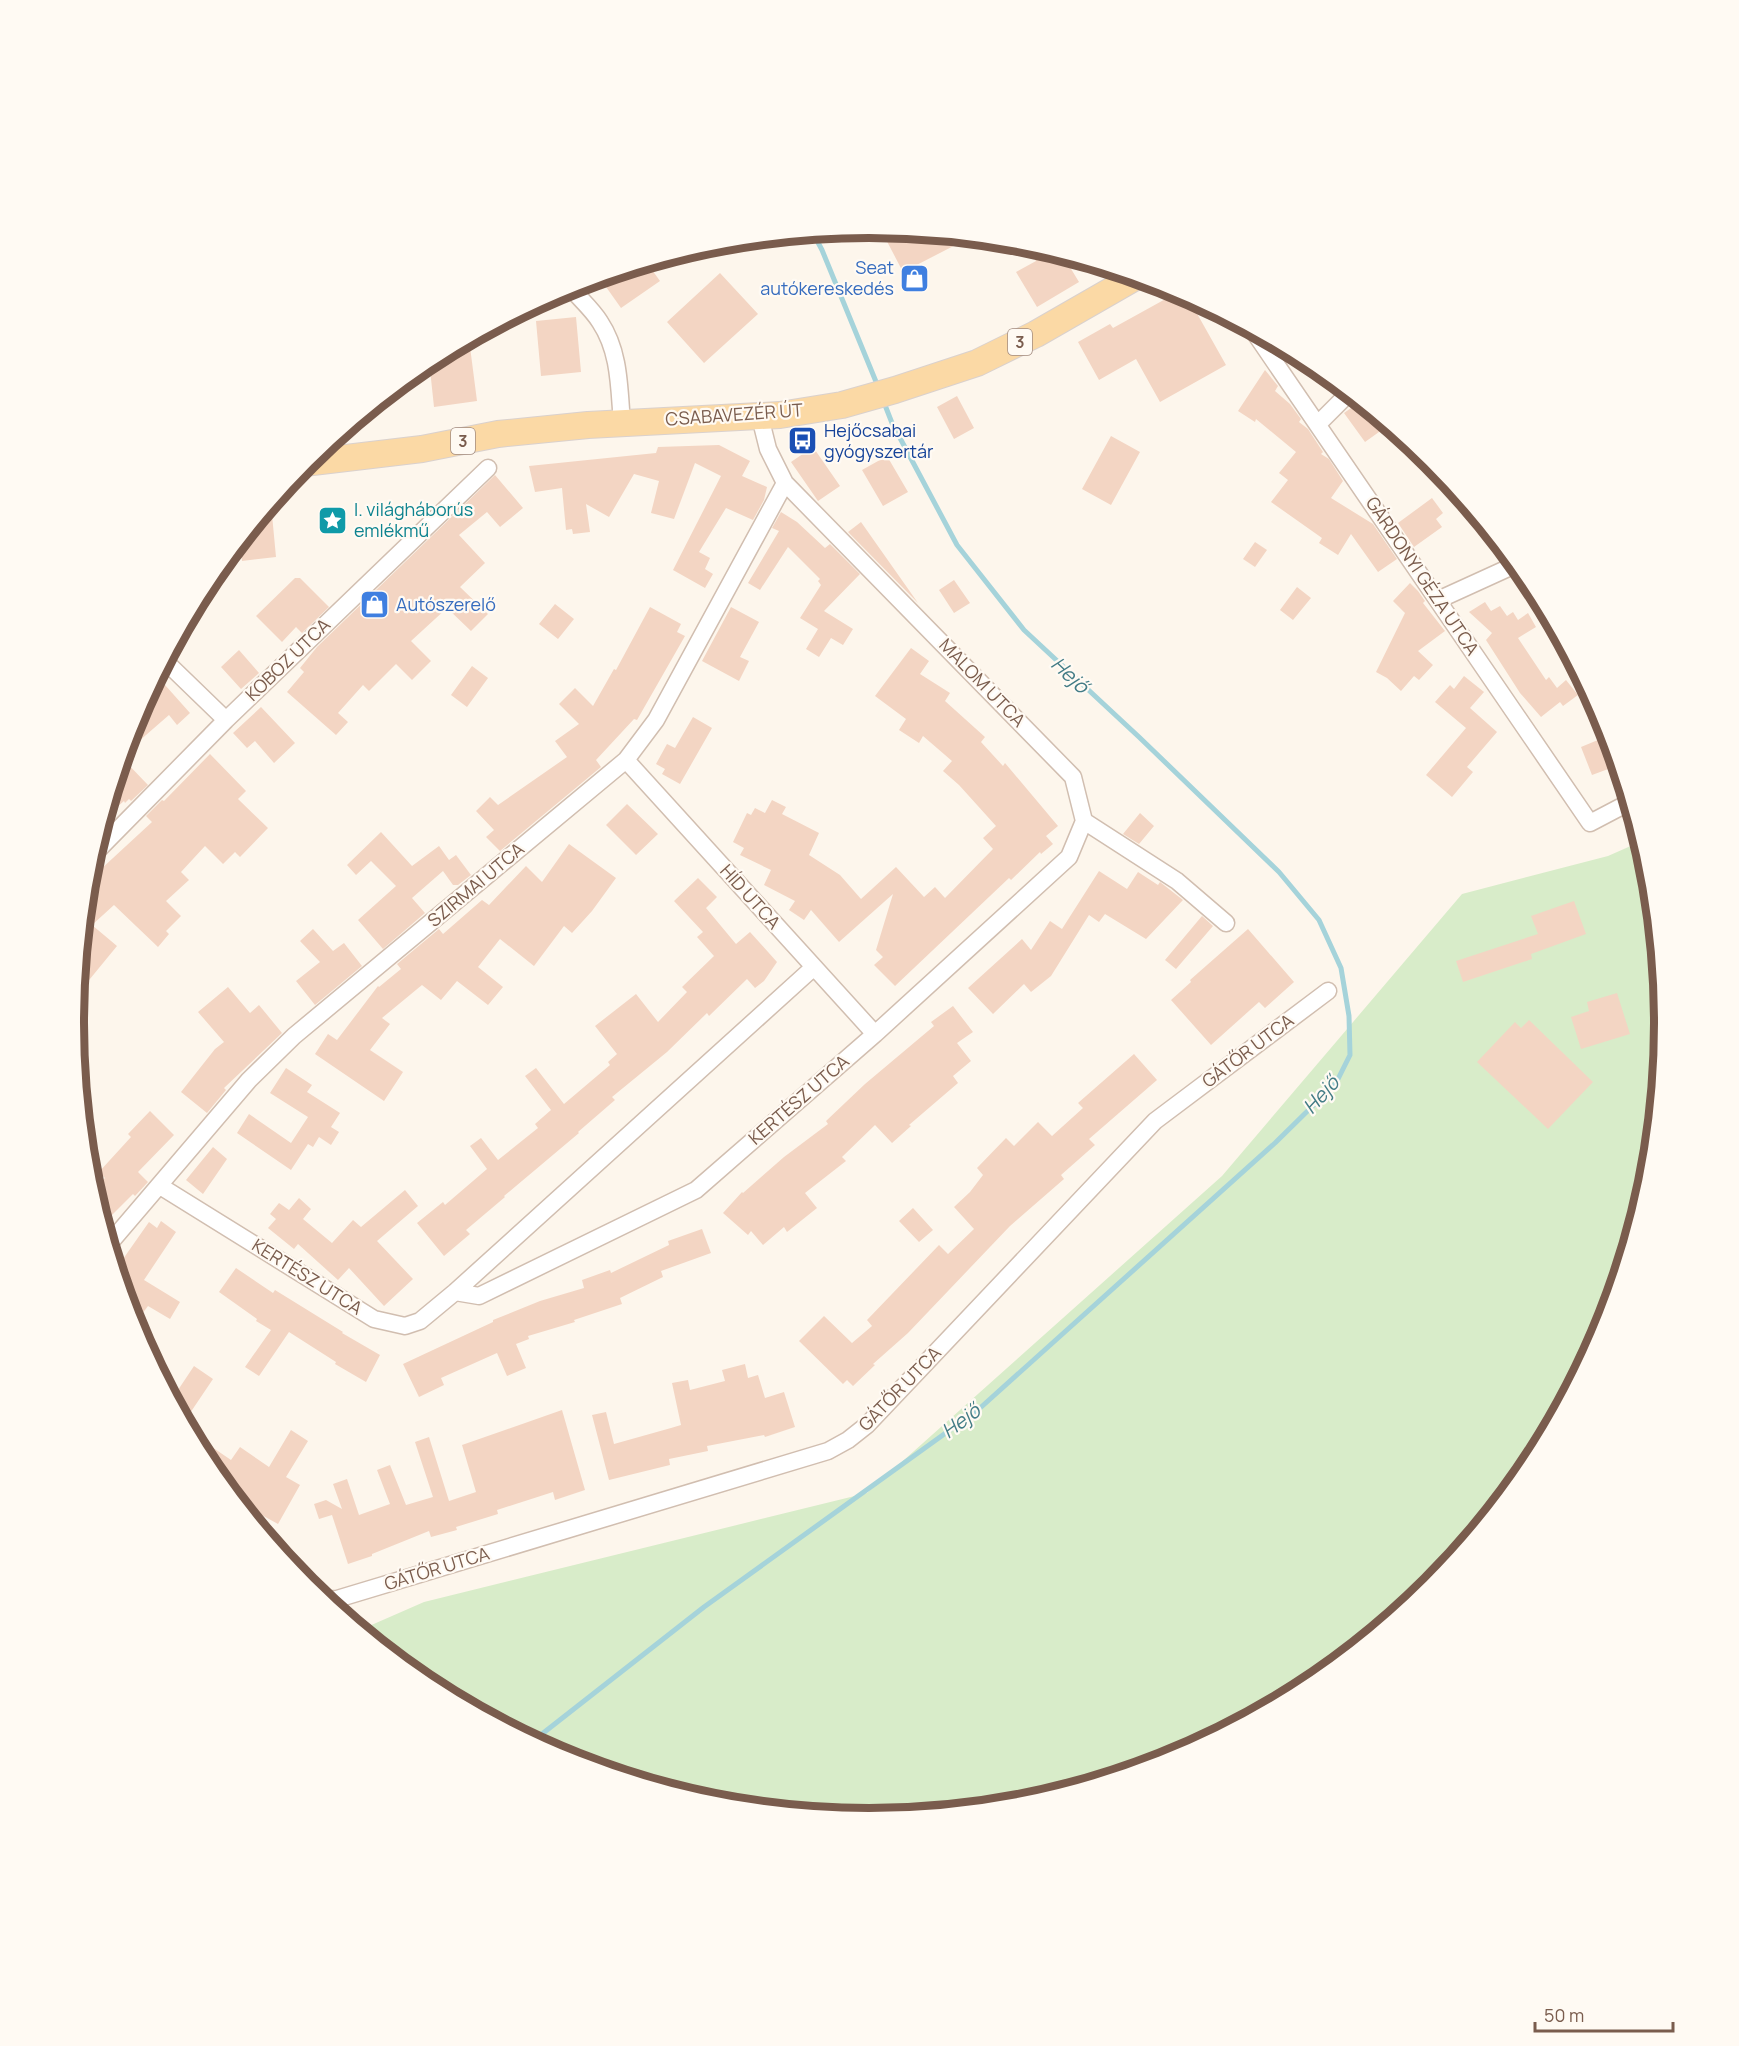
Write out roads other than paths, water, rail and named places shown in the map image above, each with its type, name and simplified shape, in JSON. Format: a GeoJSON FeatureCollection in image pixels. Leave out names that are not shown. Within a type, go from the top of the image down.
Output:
{"type":"FeatureCollection","features":[{"type":"Feature","properties":{"kind":"main road","name":"CSABAVEZÉR ÚT"},"geometry":{"type":"LineString","coordinates":[[321,461],[422,449],[498,434],[622,423],[760,417],[842,405],[977,363],[1036,334],[1128,281]]}},
{"type":"Feature","properties":{"kind":"street"},"geometry":{"type":"LineString","coordinates":[[576,294],[599,321],[612,344],[622,423]]}},
{"type":"Feature","properties":{"kind":"street","name":"GÁRDONYI GÉZA UTCA"},"geometry":{"type":"LineString","coordinates":[[1262,343],[1590,823],[1624,805]]}},
{"type":"Feature","properties":{"kind":"street"},"geometry":{"type":"LineString","coordinates":[[1318,424],[1344,398]]}},
{"type":"Feature","properties":{"kind":"street","name":"MALOM UTCA"},"geometry":{"type":"LineString","coordinates":[[760,417],[768,449],[785,483],[1073,777],[1084,821]]}},
{"type":"Feature","properties":{"kind":"street","name":"KOBOZ UTCA"},"geometry":{"type":"LineString","coordinates":[[106,842],[226,720],[488,468]]}},
{"type":"Feature","properties":{"kind":"street","name":"SZIRMAI UTCA"},"geometry":{"type":"LineString","coordinates":[[115,1238],[249,1080],[294,1036],[626,760],[656,720],[785,483]]}},
{"type":"Feature","properties":{"kind":"street"},"geometry":{"type":"LineString","coordinates":[[1438,600],[1509,568]]}},
{"type":"Feature","properties":{"kind":"street"},"geometry":{"type":"LineString","coordinates":[[170,666],[226,720]]}},
{"type":"Feature","properties":{"kind":"street","name":"HÍD UTCA"},"geometry":{"type":"LineString","coordinates":[[626,760],[875,1034]]}},
{"type":"Feature","properties":{"kind":"street"},"geometry":{"type":"LineString","coordinates":[[1084,821],[1177,881],[1227,923]]}},
{"type":"Feature","properties":{"kind":"street","name":"KERTÉSZ UTCA"},"geometry":{"type":"LineString","coordinates":[[455,1292],[479,1296],[696,1190],[875,1034],[1069,856],[1084,821]]}},
{"type":"Feature","properties":{"kind":"street","name":"KERTÉSZ UTCA"},"geometry":{"type":"LineString","coordinates":[[160,1186],[374,1319],[405,1326],[420,1321],[455,1292],[814,967]]}},
{"type":"Feature","properties":{"kind":"street","name":"GÁTŐR UTCA"},"geometry":{"type":"LineString","coordinates":[[336,1599],[828,1451],[848,1440],[867,1425],[1155,1121],[1329,991]]}},
{"type":"Feature","properties":{"kind":"waterway","name":"Hejő"},"geometry":{"type":"LineString","coordinates":[[816,239],[879,389]]}},
{"type":"Feature","properties":{"kind":"waterway","name":"Hejő"},"geometry":{"type":"LineString","coordinates":[[540,1735],[704,1607],[979,1409],[1275,1143],[1336,1083],[1350,1055],[1349,1016],[1341,968],[1319,920],[1279,872],[1024,630],[957,545],[892,423],[883,400]]}},
{"type":"Feature","properties":{"kind":"place","name":"Seat autókereskedés"},"geometry":{"type":"Point","coordinates":[915,278]}},
{"type":"Feature","properties":{"kind":"place","name":"Hejőcsabai gyógyszertár"},"geometry":{"type":"Point","coordinates":[803,441]}},
{"type":"Feature","properties":{"kind":"place","name":"I. világháborús emlékmű"},"geometry":{"type":"Point","coordinates":[333,520]}},
{"type":"Feature","properties":{"kind":"place","name":"Autószerelő"},"geometry":{"type":"Point","coordinates":[375,605]}}]}
